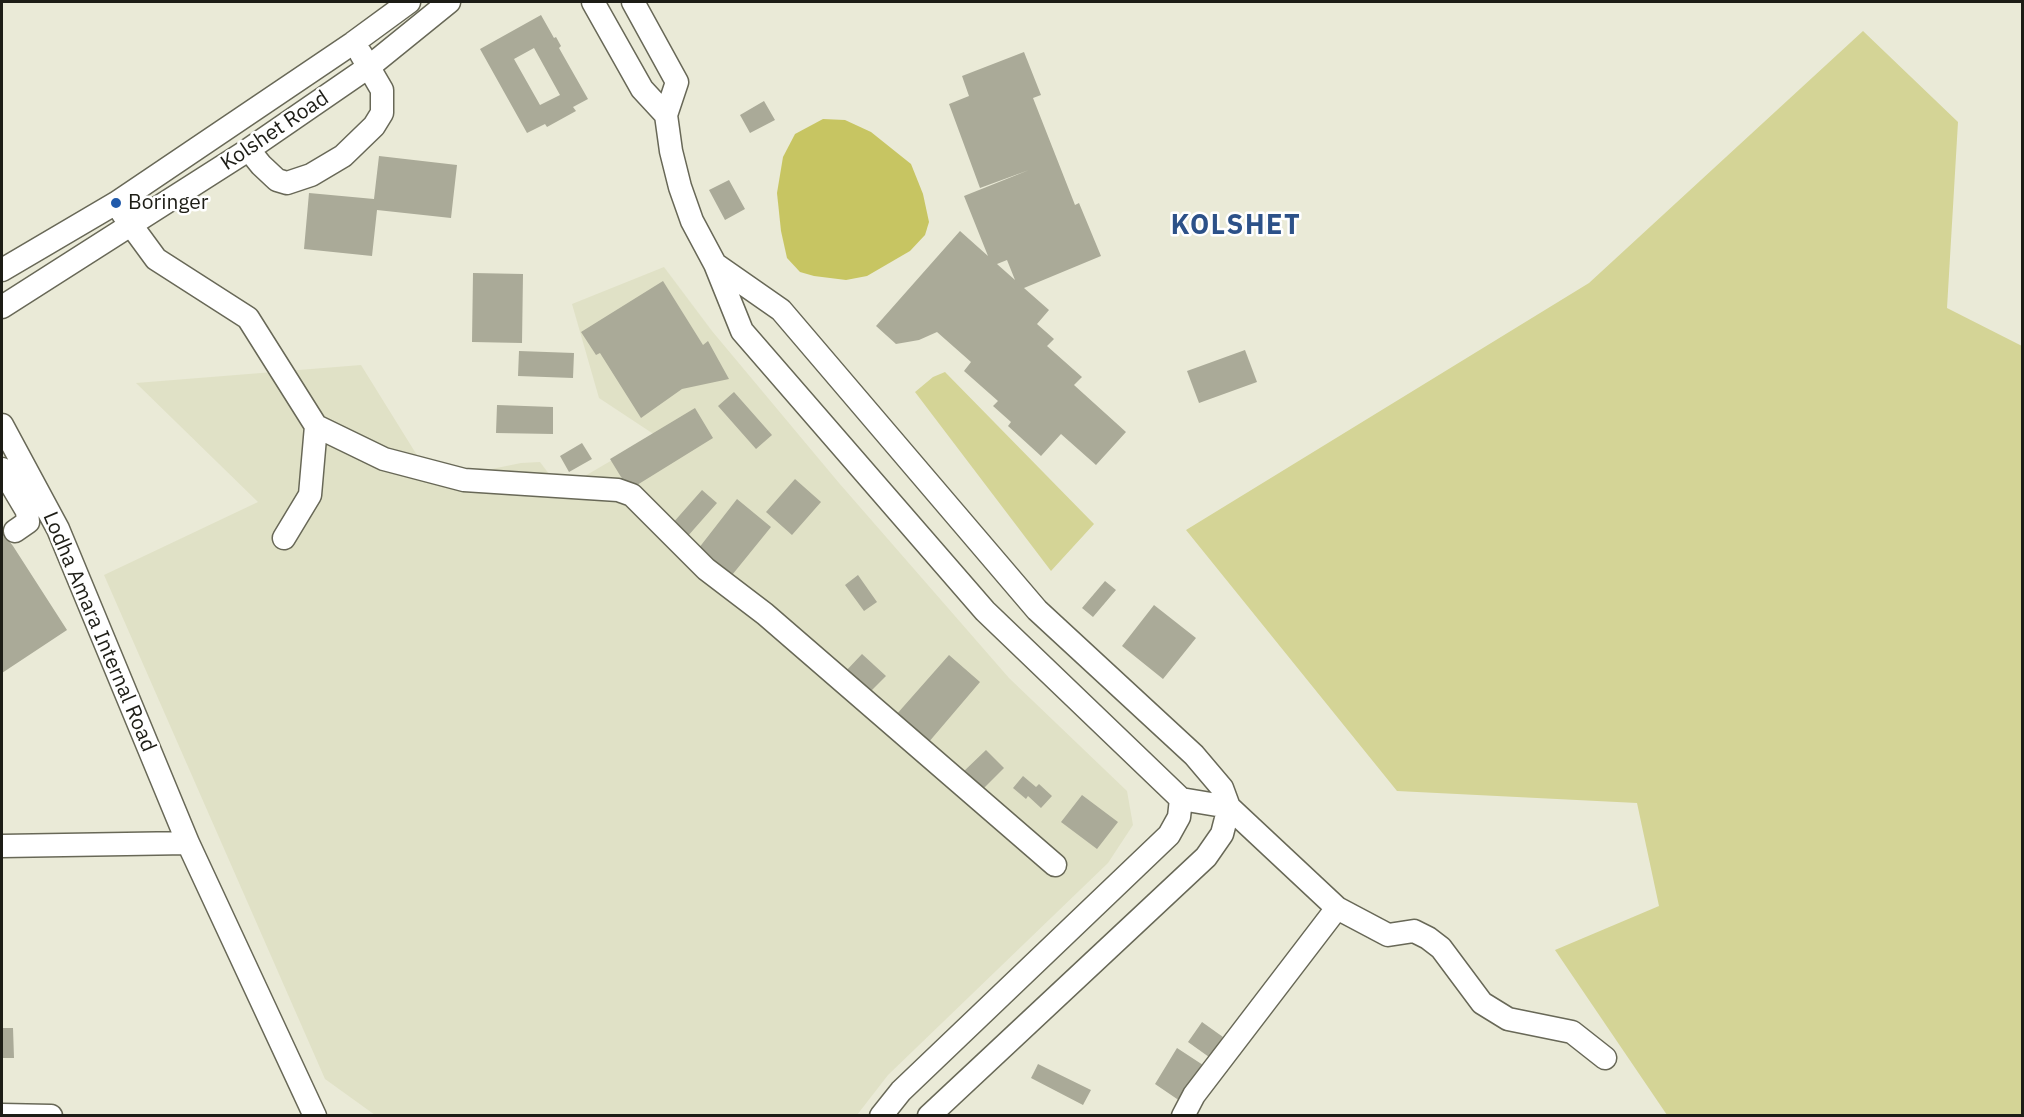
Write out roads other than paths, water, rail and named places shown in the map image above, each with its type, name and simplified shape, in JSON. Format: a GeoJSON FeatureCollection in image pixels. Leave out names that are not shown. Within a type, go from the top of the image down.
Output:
{"type":"FeatureCollection","features":[{"type":"Feature","properties":{"kind":"street","name":"Kolshet Road"},"geometry":{"type":"LineString","coordinates":[[2,270],[116,203],[353,43],[409,2]]}},
{"type":"Feature","properties":{"kind":"street","name":"Kolshet Road"},"geometry":{"type":"LineString","coordinates":[[2,308],[249,150],[370,66],[449,2]]}},
{"type":"Feature","properties":{"kind":"street"},"geometry":{"type":"LineString","coordinates":[[593,2],[642,89],[666,115]]}},
{"type":"Feature","properties":{"kind":"street"},"geometry":{"type":"LineString","coordinates":[[633,2],[677,82],[666,115],[671,151],[680,187],[692,221],[715,264],[742,331],[985,611],[1181,799],[1228,807]]}},
{"type":"Feature","properties":{"kind":"street"},"geometry":{"type":"LineString","coordinates":[[249,150],[277,180],[287,183],[311,175],[343,156],[374,126],[382,113],[382,90],[370,66],[353,43]]}},
{"type":"Feature","properties":{"kind":"street"},"geometry":{"type":"LineString","coordinates":[[116,203],[130,226],[156,259],[248,318],[316,426],[384,459],[464,480],[618,490],[632,495],[706,569],[765,614],[1055,865]]}},
{"type":"Feature","properties":{"kind":"street"},"geometry":{"type":"LineString","coordinates":[[715,264],[781,309],[1030,601],[1194,755],[1222,788],[1228,807],[1337,908],[1388,935],[1414,931],[1428,938],[1441,948],[1482,1003],[1508,1019],[1572,1032],[1605,1058]]}},
{"type":"Feature","properties":{"kind":"street","name":"Lodha Amara Internal Road"},"geometry":{"type":"LineString","coordinates":[[2,425],[58,529],[188,843],[315,1116]]}},
{"type":"Feature","properties":{"kind":"street"},"geometry":{"type":"LineString","coordinates":[[284,538],[310,495],[316,426]]}},
{"type":"Feature","properties":{"kind":"street"},"geometry":{"type":"LineString","coordinates":[[2,469],[27,512],[28,522],[11,526],[14,518],[13,509],[2,492]]}},
{"type":"Feature","properties":{"kind":"street"},"geometry":{"type":"LineString","coordinates":[[1026,650],[1053,624]]}},
{"type":"Feature","properties":{"kind":"street"},"geometry":{"type":"LineString","coordinates":[[881,1116],[901,1091],[1169,835],[1179,817],[1181,799]]}},
{"type":"Feature","properties":{"kind":"street"},"geometry":{"type":"LineString","coordinates":[[929,1116],[1206,857],[1222,834],[1228,807]]}},
{"type":"Feature","properties":{"kind":"street"},"geometry":{"type":"LineString","coordinates":[[2,846],[188,843]]}},
{"type":"Feature","properties":{"kind":"street"},"geometry":{"type":"LineString","coordinates":[[1183,1116],[1194,1095],[1337,908]]}},
{"type":"Feature","properties":{"kind":"street"},"geometry":{"type":"LineString","coordinates":[[928,1065],[959,1087]]}},
{"type":"Feature","properties":{"kind":"street"},"geometry":{"type":"LineString","coordinates":[[2,1115],[51,1116]]}},
{"type":"Feature","properties":{"kind":"place","name":"Boringer"},"geometry":{"type":"Point","coordinates":[116,203]}},
{"type":"Feature","properties":{"kind":"district","name":"KOLSHET"},"geometry":{"type":"Point","coordinates":[1236,226]}}]}
